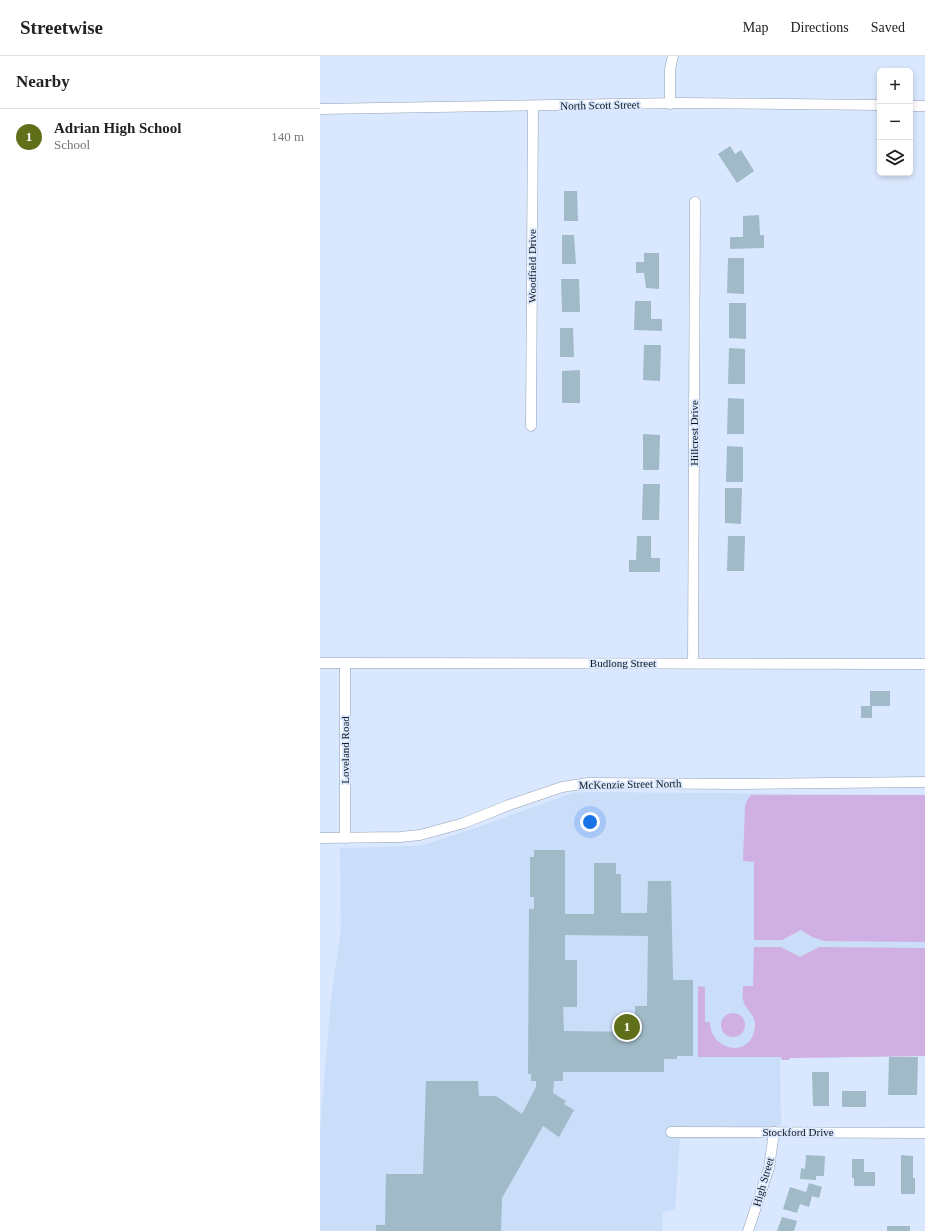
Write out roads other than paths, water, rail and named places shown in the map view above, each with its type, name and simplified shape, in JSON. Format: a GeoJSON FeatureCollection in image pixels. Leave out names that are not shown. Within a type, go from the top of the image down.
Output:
{"type":"FeatureCollection","features":[{"type":"Feature","properties":{"kind":"street"},"geometry":{"type":"LineString","coordinates":[[673,59],[670,69],[674,104]]}},
{"type":"Feature","properties":{"kind":"street","name":"North Scott Street"},"geometry":{"type":"LineString","coordinates":[[320,109],[674,104],[877,105]]}},
{"type":"Feature","properties":{"kind":"street","name":"Woodfield Drive"},"geometry":{"type":"LineString","coordinates":[[531,426],[533,106]]}},
{"type":"Feature","properties":{"kind":"street"},"geometry":{"type":"LineString","coordinates":[[913,106],[925,106]]}},
{"type":"Feature","properties":{"kind":"street","name":"Hillcrest Drive"},"geometry":{"type":"LineString","coordinates":[[693,663],[694,202]]}},
{"type":"Feature","properties":{"kind":"street","name":"Budlong Street"},"geometry":{"type":"LineString","coordinates":[[320,663],[925,664]]}},
{"type":"Feature","properties":{"kind":"street","name":"Loveland Road"},"geometry":{"type":"LineString","coordinates":[[344,663],[345,838]]}},
{"type":"Feature","properties":{"kind":"street","name":"McKenzie Street North"},"geometry":{"type":"LineString","coordinates":[[320,838],[400,837],[444,830],[562,787],[588,783],[736,784],[925,782]]}},
{"type":"Feature","properties":{"kind":"street","name":"Stockford Drive"},"geometry":{"type":"LineString","coordinates":[[671,1132],[925,1133]]}},
{"type":"Feature","properties":{"kind":"street","name":"High Street"},"geometry":{"type":"LineString","coordinates":[[748,1231],[769,1168],[774,1132]]}},
{"type":"Feature","properties":{"kind":"place","name":"Adrian High School"},"geometry":{"type":"Point","coordinates":[627,1027]}}]}
